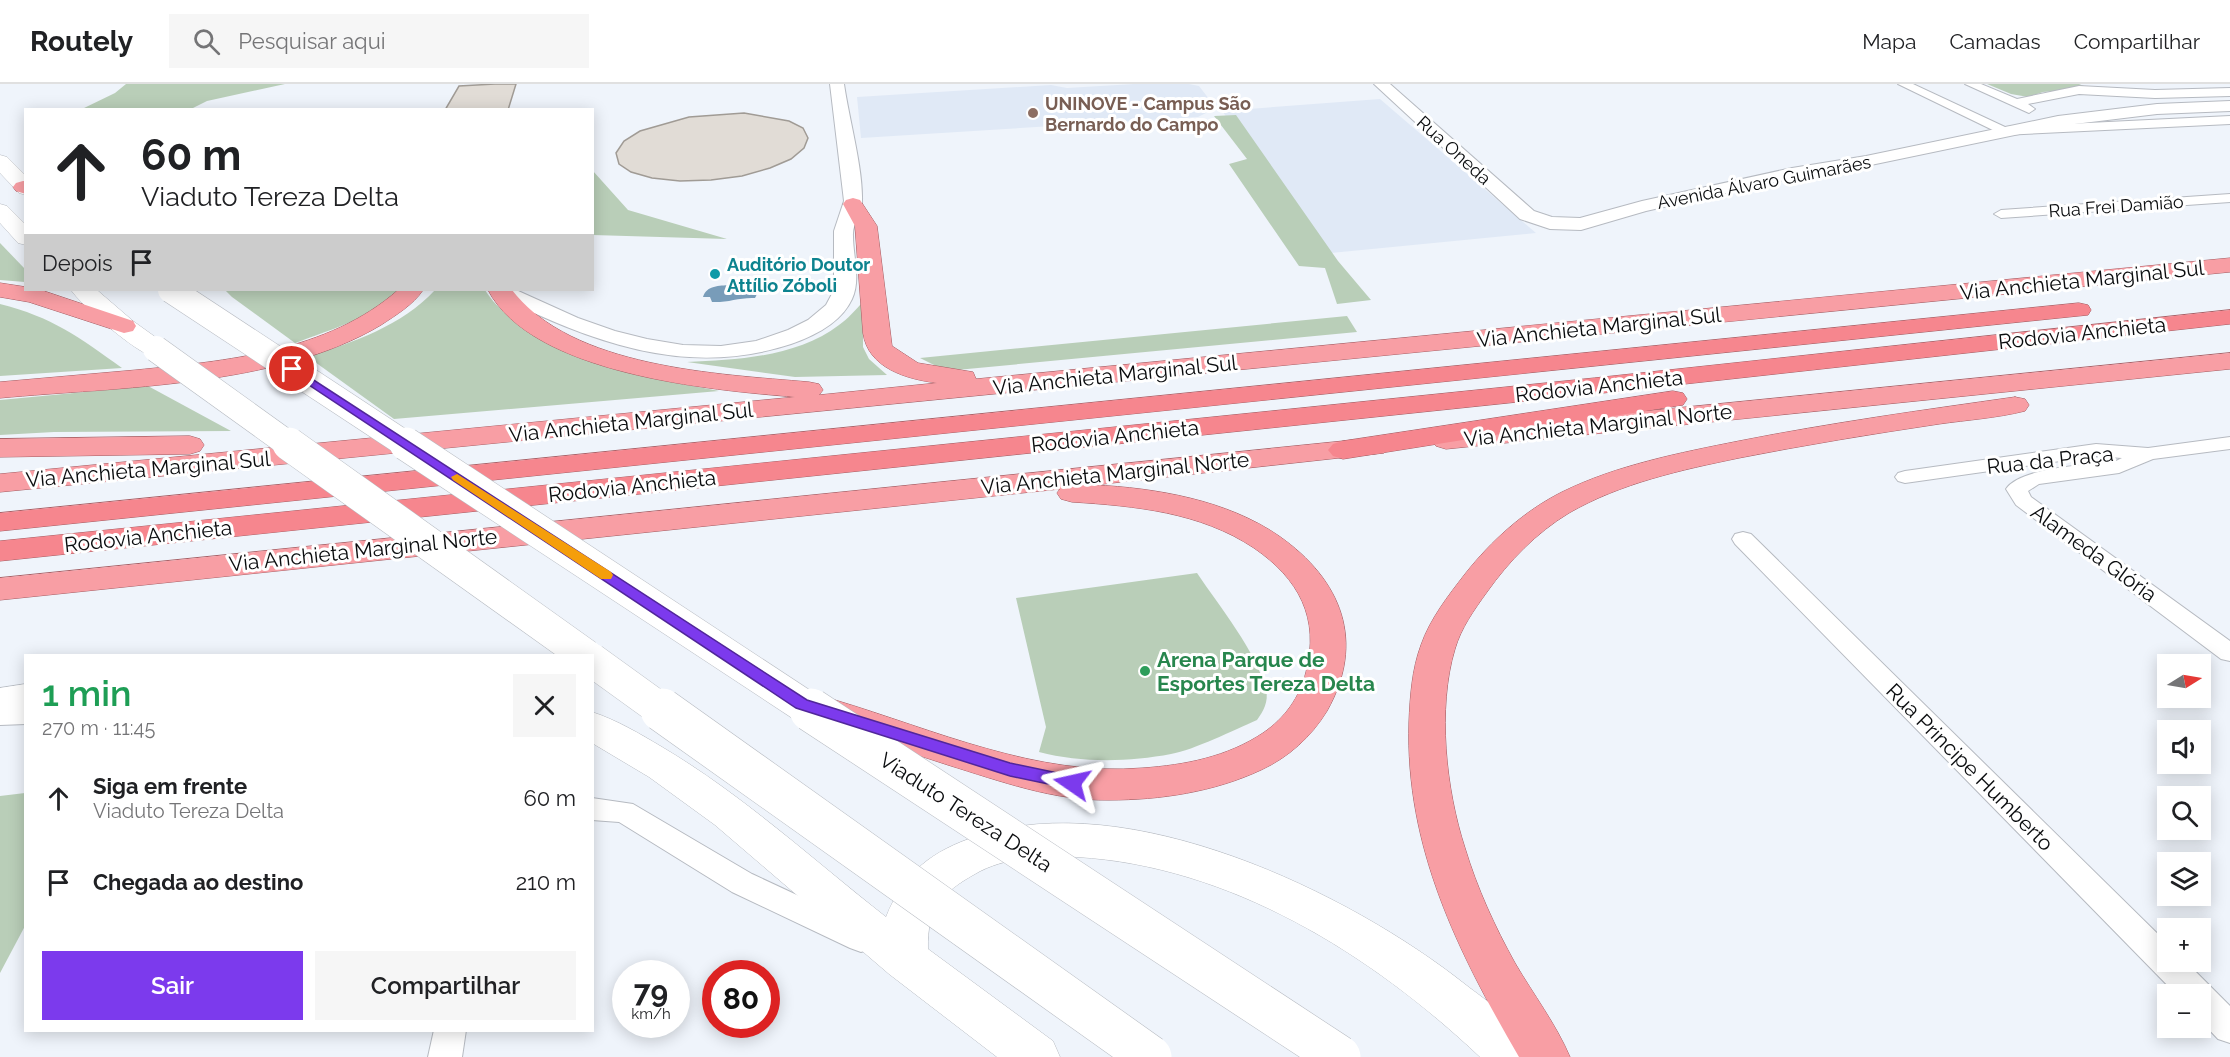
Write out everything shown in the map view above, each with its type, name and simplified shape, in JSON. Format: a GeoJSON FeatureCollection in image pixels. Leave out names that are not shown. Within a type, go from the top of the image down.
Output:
{"type":"FeatureCollection","features":[{"type":"Feature","properties":{"kind":"highway"},"geometry":{"type":"LineString","coordinates":[[853,204],[866,226],[876,333],[880,349],[889,357],[922,371],[959,378],[1112,375]]}},
{"type":"Feature","properties":{"kind":"highway","name":"Via Anchieta Marginal Sul"},"geometry":{"type":"LineString","coordinates":[[0,483],[2230,266]]}},
{"type":"Feature","properties":{"kind":"highway"},"geometry":{"type":"LineString","coordinates":[[0,290],[33,295],[124,326]]}},
{"type":"Feature","properties":{"kind":"highway"},"geometry":{"type":"LineString","coordinates":[[0,390],[208,370],[269,360],[303,351],[351,331],[392,306],[410,291]]}},
{"type":"Feature","properties":{"kind":"highway"},"geometry":{"type":"LineString","coordinates":[[502,291],[525,320],[537,328],[575,347],[606,357],[674,373],[732,382],[900,396]]}},
{"type":"Feature","properties":{"kind":"highway","name":"Rodovia Anchieta"},"geometry":{"type":"LineString","coordinates":[[0,522],[2230,295]]}},
{"type":"Feature","properties":{"kind":"highway"},"geometry":{"type":"LineString","coordinates":[[1343,450],[1899,365],[2111,341],[2230,317]]}},
{"type":"Feature","properties":{"kind":"highway","name":"Rodovia Anchieta"},"geometry":{"type":"LineString","coordinates":[[0,551],[1594,386],[2230,317]]}},
{"type":"Feature","properties":{"kind":"highway","name":"Via Anchieta Marginal Norte"},"geometry":{"type":"LineString","coordinates":[[0,589],[962,488],[2230,361]]}},
{"type":"Feature","properties":{"kind":"highway"},"geometry":{"type":"LineString","coordinates":[[1546,1057],[1509,998],[1460,898],[1432,811],[1426,736],[1436,650],[1455,611],[1483,572],[1520,534],[1550,512],[1587,492],[1627,477],[1674,464],[1784,440],[2059,398],[2133,372]]}},
{"type":"Feature","properties":{"kind":"highway"},"geometry":{"type":"LineString","coordinates":[[0,448],[396,445]]}},
{"type":"Feature","properties":{"kind":"highway"},"geometry":{"type":"LineString","coordinates":[[801,704],[1010,770],[1072,783],[1104,785],[1167,781],[1224,769],[1283,740],[1302,722],[1324,683],[1330,646],[1328,622],[1314,590],[1289,560],[1254,535],[1211,516],[1168,503],[1115,496],[962,488]]}},
{"type":"Feature","properties":{"kind":"main road"},"geometry":{"type":"LineString","coordinates":[[0,161],[24,187]]}},
{"type":"Feature","properties":{"kind":"main road"},"geometry":{"type":"LineString","coordinates":[[0,210],[24,236]]}},
{"type":"Feature","properties":{"kind":"main road"},"geometry":{"type":"LineString","coordinates":[[83,291],[124,326],[583,654]]}},
{"type":"Feature","properties":{"kind":"main road","name":"Viaduto Tereza Delta"},"geometry":{"type":"LineString","coordinates":[[185,295],[801,704],[1339,1057]]}},
{"type":"Feature","properties":{"kind":"main road"},"geometry":{"type":"LineString","coordinates":[[594,661],[1150,1057]]}},
{"type":"Feature","properties":{"kind":"main road"},"geometry":{"type":"LineString","coordinates":[[0,701],[24,697]]}},
{"type":"Feature","properties":{"kind":"main road"},"geometry":{"type":"LineString","coordinates":[[594,727],[636,747],[721,806],[905,960],[1036,1057]]}},
{"type":"Feature","properties":{"kind":"main road"},"geometry":{"type":"LineString","coordinates":[[905,960],[907,920],[913,907],[927,888],[955,863],[996,847],[1041,840],[1077,839],[1116,843],[1210,866],[1262,886],[1333,920],[1386,953],[1432,987],[1515,1057]]}},
{"type":"Feature","properties":{"kind":"street"},"geometry":{"type":"LineString","coordinates":[[503,291],[561,318],[651,347],[706,353],[759,347],[803,332],[824,318],[838,304],[845,286],[843,228],[853,204],[837,84]]}},
{"type":"Feature","properties":{"kind":"street","name":"Rua Oneda"},"geometry":{"type":"LineString","coordinates":[[1381,84],[1527,215]]}},
{"type":"Feature","properties":{"kind":"street"},"geometry":{"type":"LineString","coordinates":[[1904,84],[2003,131]]}},
{"type":"Feature","properties":{"kind":"street"},"geometry":{"type":"LineString","coordinates":[[1971,84],[2058,121]]}},
{"type":"Feature","properties":{"kind":"street"},"geometry":{"type":"LineString","coordinates":[[2092,84],[2110,92]]}},
{"type":"Feature","properties":{"kind":"street"},"geometry":{"type":"LineString","coordinates":[[2017,104],[2068,91],[2155,94],[2230,92]]}},
{"type":"Feature","properties":{"kind":"street","name":"Avenida Álvaro Guimarães"},"geometry":{"type":"LineString","coordinates":[[1527,215],[1550,223],[1581,224],[1642,206],[2003,131],[2107,114],[2230,106]]}},
{"type":"Feature","properties":{"kind":"street"},"geometry":{"type":"LineString","coordinates":[[2107,114],[2146,123]]}},
{"type":"Feature","properties":{"kind":"street","name":"Avenida Álvaro Guimarães"},"geometry":{"type":"LineString","coordinates":[[2003,131],[2230,120]]}},
{"type":"Feature","properties":{"kind":"street","name":"Rua Frei Damião"},"geometry":{"type":"LineString","coordinates":[[2001,214],[2230,198]]}},
{"type":"Feature","properties":{"kind":"street","name":"Rua da Praça"},"geometry":{"type":"LineString","coordinates":[[1905,477],[2096,450],[2148,454],[2230,443]]}},
{"type":"Feature","properties":{"kind":"street","name":"Alameda Glória"},"geometry":{"type":"LineString","coordinates":[[2148,454],[2119,467],[2034,479],[2016,489],[2023,501],[2230,653]]}},
{"type":"Feature","properties":{"kind":"street","name":"Rua Principe Humberto"},"geometry":{"type":"LineString","coordinates":[[1743,539],[2187,984]]}},
{"type":"Feature","properties":{"kind":"street"},"geometry":{"type":"LineString","coordinates":[[0,716],[24,716]]}},
{"type":"Feature","properties":{"kind":"street"},"geometry":{"type":"LineString","coordinates":[[594,809],[623,812],[644,822],[742,883],[905,960]]}},
{"type":"Feature","properties":{"kind":"street"},"geometry":{"type":"LineString","coordinates":[[2211,1009],[2230,1028]]}},
{"type":"Feature","properties":{"kind":"street"},"geometry":{"type":"LineString","coordinates":[[445,1057],[450,1032]]}},
{"type":"Feature","properties":{"kind":"shaded area","name":"UNINOVE - Campus São Bernardo do Campo"},"geometry":{"type":"Polygon","coordinates":[[[1134,84],[1199,86],[1216,108],[1198,117],[861,138],[857,97],[1051,85],[1067,88],[1134,84]]]}},
{"type":"Feature","properties":{"kind":"shaded area"},"geometry":{"type":"Polygon","coordinates":[[[1380,99],[1536,233],[1331,253],[1222,111],[1380,99]]]}},
{"type":"Feature","properties":{"kind":"green space"},"geometry":{"type":"Polygon","coordinates":[[[126,84],[285,84],[207,101],[193,108],[84,108],[115,93],[126,84]]]}},
{"type":"Feature","properties":{"kind":"green space"},"geometry":{"type":"Polygon","coordinates":[[[1987,84],[2079,84],[2089,88],[2043,92],[2028,97],[2011,94],[1987,84]]]}},
{"type":"Feature","properties":{"kind":"green space"},"geometry":{"type":"Polygon","coordinates":[[[1236,115],[1338,261],[1371,300],[1337,304],[1325,268],[1299,266],[1229,164],[1247,159],[1214,116],[1236,115]]]}},
{"type":"Feature","properties":{"kind":"green space"},"geometry":{"type":"Polygon","coordinates":[[[594,172],[628,210],[727,239],[594,235],[594,172]]]}},
{"type":"Feature","properties":{"kind":"green space"},"geometry":{"type":"Polygon","coordinates":[[[0,243],[24,268],[24,282],[0,280],[0,243]]]}},
{"type":"Feature","properties":{"kind":"green space"},"geometry":{"type":"Polygon","coordinates":[[[226,291],[402,291],[366,315],[295,343],[226,291]]]}},
{"type":"Feature","properties":{"kind":"green space"},"geometry":{"type":"Polygon","coordinates":[[[434,291],[486,291],[500,308],[518,323],[554,345],[577,355],[623,371],[719,391],[394,419],[308,357],[376,331],[408,314],[434,291]]]}},
{"type":"Feature","properties":{"kind":"green space"},"geometry":{"type":"Polygon","coordinates":[[[863,302],[863,347],[869,359],[887,375],[795,377],[687,362],[766,355],[805,344],[839,325],[863,302]]]}},
{"type":"Feature","properties":{"kind":"green space"},"geometry":{"type":"Polygon","coordinates":[[[0,304],[35,315],[64,329],[122,368],[0,376],[0,304]]]}},
{"type":"Feature","properties":{"kind":"green space"},"geometry":{"type":"Polygon","coordinates":[[[1347,316],[1357,332],[946,371],[920,358],[1347,316]]]}},
{"type":"Feature","properties":{"kind":"green space"},"geometry":{"type":"Polygon","coordinates":[[[148,386],[231,431],[54,432],[0,435],[0,400],[148,386]]]}},
{"type":"Feature","properties":{"kind":"green space","name":"Arena Parque de Esportes Tereza Delta"},"geometry":{"type":"Polygon","coordinates":[[[1197,573],[1255,660],[1267,698],[1257,720],[1191,748],[1155,757],[1088,760],[1039,752],[1046,727],[1016,598],[1197,573]]]}},
{"type":"Feature","properties":{"kind":"green space"},"geometry":{"type":"Polygon","coordinates":[[[24,793],[24,928],[0,973],[0,796],[24,793]]]}},
{"type":"Feature","properties":{"kind":"water"},"geometry":{"type":"Polygon","coordinates":[[[730,285],[760,288],[755,298],[712,302],[710,297],[703,297],[710,288],[730,285]]]}},
{"type":"Feature","properties":{"kind":"building"},"geometry":{"type":"Polygon","coordinates":[[[516,84],[509,108],[446,108],[459,86],[516,84]]]}},
{"type":"Feature","properties":{"kind":"building"},"geometry":{"type":"Polygon","coordinates":[[[744,113],[789,121],[803,128],[808,138],[804,148],[791,159],[770,168],[742,176],[711,180],[680,181],[652,178],[631,172],[619,164],[616,153],[624,141],[640,131],[689,117],[744,113]]]}},
{"type":"Feature","properties":{"kind":"slow traffic"},"geometry":{"type":"LineString","coordinates":[[457,477],[606,575]]}},
{"type":"Feature","properties":{"kind":"place","name":"UNINOVE - Campus São Bernardo do Campo"},"geometry":{"type":"Point","coordinates":[1033,113]}},
{"type":"Feature","properties":{"kind":"place","name":"Auditório Doutor Attílio Zóboli"},"geometry":{"type":"Point","coordinates":[715,274]}},
{"type":"Feature","properties":{"kind":"place","name":"Arena Parque de Esportes Tereza Delta"},"geometry":{"type":"Point","coordinates":[1145,671]}},
{"type":"Feature","properties":{"kind":"route"},"geometry":{"type":"LineString","coordinates":[[292,369],[801,704],[1010,770],[1072,783]]}}]}
